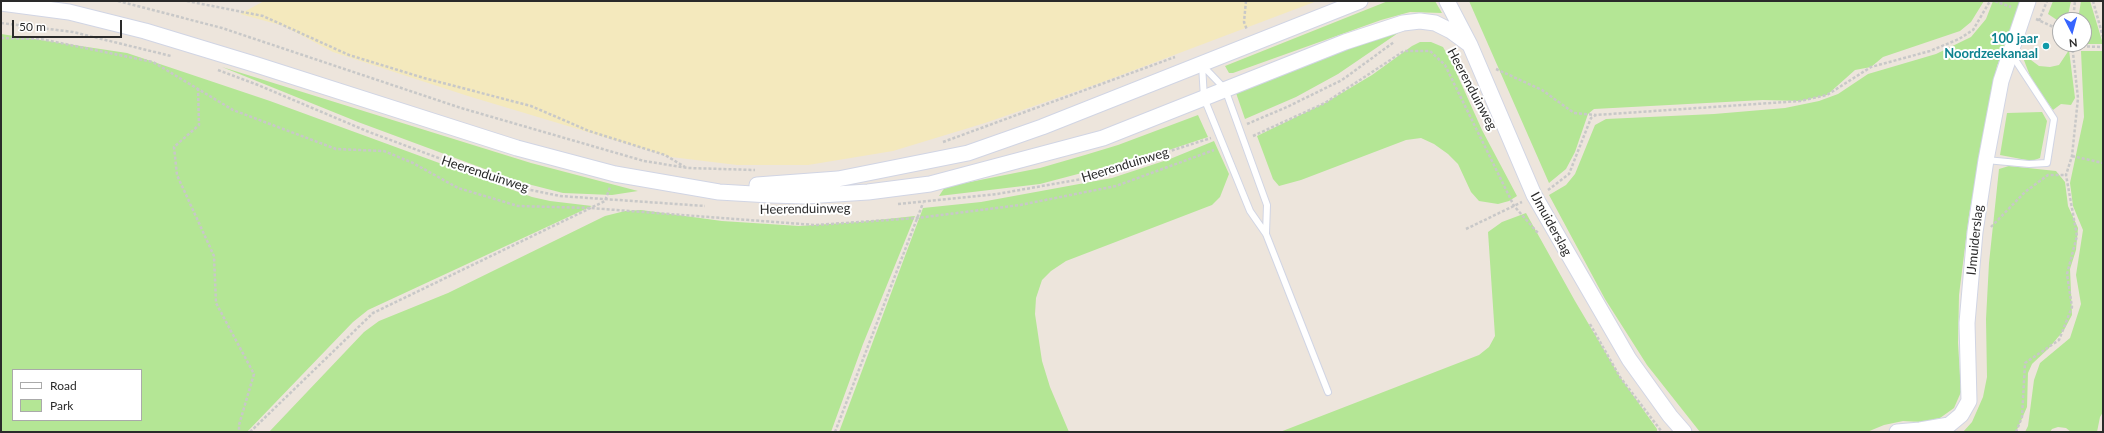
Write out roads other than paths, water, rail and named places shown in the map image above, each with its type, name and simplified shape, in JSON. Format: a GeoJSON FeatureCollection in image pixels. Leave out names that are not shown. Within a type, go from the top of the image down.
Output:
{"type":"FeatureCollection","features":[{"type":"Feature","properties":{"kind":"street","name":"Heerenduinweg"},"geometry":{"type":"LineString","coordinates":[[656,181],[718,185],[776,185],[838,179],[920,164],[968,153],[1006,140],[1202,65],[1360,1]]}},
{"type":"Feature","properties":{"kind":"street","name":"IJmuiderslag"},"geometry":{"type":"LineString","coordinates":[[1447,1],[1470,45],[1534,195],[1629,359],[1670,416],[1684,432]]}},
{"type":"Feature","properties":{"kind":"street","name":"Heerenduinweg"},"geometry":{"type":"LineString","coordinates":[[1,3],[69,12],[145,31],[517,148],[615,174],[719,192],[804,196],[868,192],[930,184],[1103,138],[1345,42],[1403,23],[1420,21],[1435,23],[1451,31],[1470,45]]}},
{"type":"Feature","properties":{"kind":"street","name":"IJmuiderslag"},"geometry":{"type":"LineString","coordinates":[[1897,432],[1949,425],[1957,420],[1965,410],[1969,401],[1967,323],[1974,245],[1986,160],[2001,81],[2026,7]]}},
{"type":"Feature","properties":{"kind":"lane"},"geometry":{"type":"LineString","coordinates":[[1986,160],[2047,164],[2054,119],[2010,52]]}},
{"type":"Feature","properties":{"kind":"lane"},"geometry":{"type":"LineString","coordinates":[[1202,65],[1225,89],[1267,205],[1266,234]]}},
{"type":"Feature","properties":{"kind":"lane"},"geometry":{"type":"LineString","coordinates":[[1202,65],[1204,98],[1220,134],[1250,211],[1266,234],[1328,392]]}},
{"type":"Feature","properties":{"kind":"place","name":"100 jaar Noordzeekanaal"},"geometry":{"type":"Point","coordinates":[2046,46]}}]}
